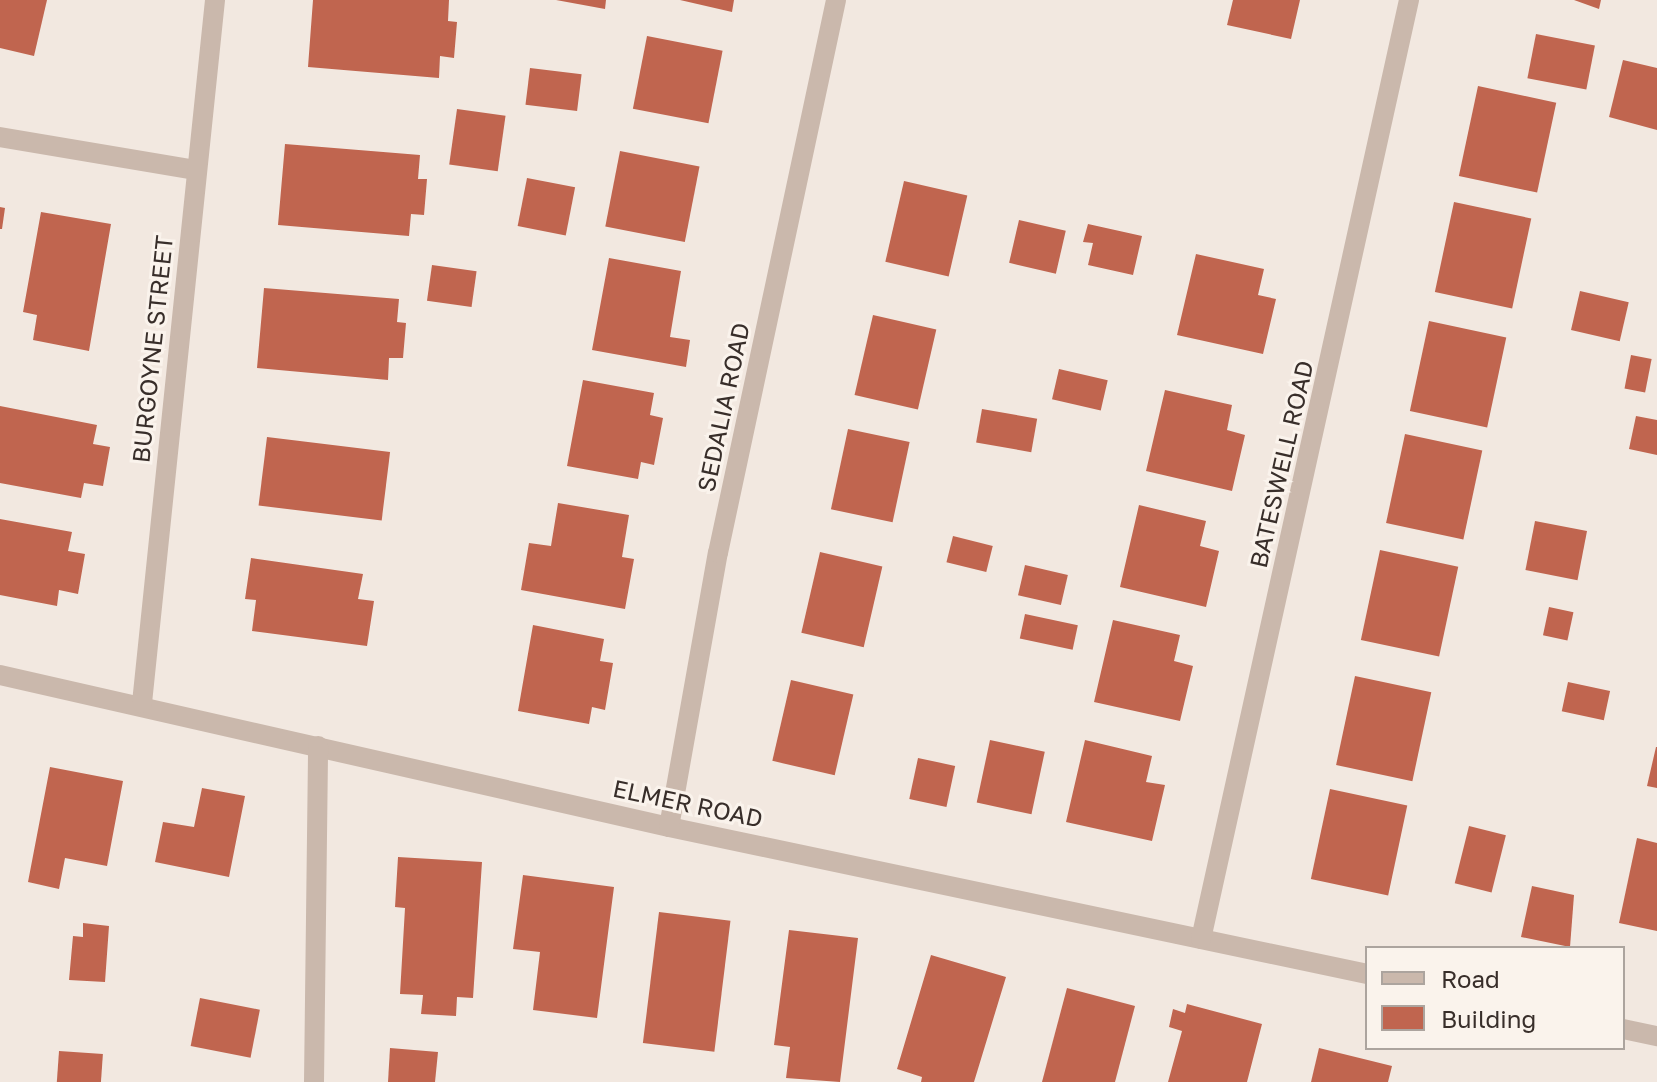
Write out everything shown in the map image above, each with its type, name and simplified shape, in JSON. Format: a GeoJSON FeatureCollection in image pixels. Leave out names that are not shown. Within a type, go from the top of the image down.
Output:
{"type":"FeatureCollection","features":[{"type":"Feature","properties":{"kind":"street","name":"BURGOYNE STREET"},"geometry":{"type":"LineString","coordinates":[[142,703],[215,0]]}},
{"type":"Feature","properties":{"kind":"street","name":"SEDALIA ROAD"},"geometry":{"type":"LineString","coordinates":[[669,827],[718,553],[836,0]]}},
{"type":"Feature","properties":{"kind":"street","name":"BATESWELL ROAD"},"geometry":{"type":"LineString","coordinates":[[1201,939],[1409,0]]}},
{"type":"Feature","properties":{"kind":"street"},"geometry":{"type":"LineString","coordinates":[[0,137],[196,170]]}},
{"type":"Feature","properties":{"kind":"street","name":"ELMER ROAD"},"geometry":{"type":"LineString","coordinates":[[0,675],[142,703],[669,827],[1365,974]]}},
{"type":"Feature","properties":{"kind":"street"},"geometry":{"type":"LineString","coordinates":[[314,1082],[318,746]]}},
{"type":"Feature","properties":{"kind":"street"},"geometry":{"type":"LineString","coordinates":[[1625,1029],[1657,1036]]}},
{"type":"Feature","properties":{"kind":"building"},"geometry":{"type":"Polygon","coordinates":[[[0,0],[47,0],[34,56],[0,48],[0,0]]]}},
{"type":"Feature","properties":{"kind":"building"},"geometry":{"type":"Polygon","coordinates":[[[313,0],[449,0],[448,21],[457,22],[454,58],[440,56],[439,78],[308,67],[313,0]]]}},
{"type":"Feature","properties":{"kind":"building"},"geometry":{"type":"Polygon","coordinates":[[[556,0],[606,0],[605,9],[556,0]]]}},
{"type":"Feature","properties":{"kind":"building"},"geometry":{"type":"Polygon","coordinates":[[[680,0],[734,0],[732,12],[680,0]]]}},
{"type":"Feature","properties":{"kind":"building"},"geometry":{"type":"Polygon","coordinates":[[[1233,0],[1300,0],[1291,39],[1227,25],[1233,0]]]}},
{"type":"Feature","properties":{"kind":"building"},"geometry":{"type":"Polygon","coordinates":[[[1574,0],[1601,0],[1599,9],[1574,0]]]}},
{"type":"Feature","properties":{"kind":"building"},"geometry":{"type":"Polygon","coordinates":[[[1536,34],[1595,45],[1586,90],[1527,78],[1536,34]]]}},
{"type":"Feature","properties":{"kind":"building"},"geometry":{"type":"Polygon","coordinates":[[[647,36],[723,51],[708,123],[633,109],[647,36]]]}},
{"type":"Feature","properties":{"kind":"building"},"geometry":{"type":"Polygon","coordinates":[[[1623,60],[1657,68],[1657,130],[1609,117],[1623,60]]]}},
{"type":"Feature","properties":{"kind":"building"},"geometry":{"type":"Polygon","coordinates":[[[530,68],[582,74],[577,111],[525,105],[530,68]]]}},
{"type":"Feature","properties":{"kind":"building"},"geometry":{"type":"Polygon","coordinates":[[[1478,86],[1556,103],[1537,193],[1459,176],[1478,86]]]}},
{"type":"Feature","properties":{"kind":"building"},"geometry":{"type":"Polygon","coordinates":[[[457,109],[506,116],[498,171],[449,164],[457,109]]]}},
{"type":"Feature","properties":{"kind":"building"},"geometry":{"type":"Polygon","coordinates":[[[285,144],[420,155],[418,179],[427,179],[424,215],[411,214],[409,236],[278,225],[285,144]]]}},
{"type":"Feature","properties":{"kind":"building"},"geometry":{"type":"Polygon","coordinates":[[[620,151],[700,166],[685,242],[605,227],[620,151]]]}},
{"type":"Feature","properties":{"kind":"building"},"geometry":{"type":"Polygon","coordinates":[[[527,178],[575,187],[566,235],[518,226],[527,178]]]}},
{"type":"Feature","properties":{"kind":"building"},"geometry":{"type":"Polygon","coordinates":[[[904,181],[967,196],[949,276],[885,262],[904,181]]]}},
{"type":"Feature","properties":{"kind":"building"},"geometry":{"type":"Polygon","coordinates":[[[1454,202],[1531,218],[1512,308],[1435,292],[1454,202]]]}},
{"type":"Feature","properties":{"kind":"building"},"geometry":{"type":"Polygon","coordinates":[[[0,207],[5,208],[2,229],[0,229],[0,207]]]}},
{"type":"Feature","properties":{"kind":"building"},"geometry":{"type":"Polygon","coordinates":[[[41,212],[111,224],[89,351],[33,340],[37,315],[23,312],[41,212]]]}},
{"type":"Feature","properties":{"kind":"building"},"geometry":{"type":"Polygon","coordinates":[[[1019,220],[1066,231],[1056,274],[1009,263],[1019,220]]]}},
{"type":"Feature","properties":{"kind":"building"},"geometry":{"type":"Polygon","coordinates":[[[1088,224],[1142,236],[1133,275],[1088,265],[1093,243],[1083,242],[1088,224]]]}},
{"type":"Feature","properties":{"kind":"building"},"geometry":{"type":"Polygon","coordinates":[[[1196,254],[1264,269],[1258,295],[1276,299],[1263,354],[1177,335],[1196,254]]]}},
{"type":"Feature","properties":{"kind":"building"},"geometry":{"type":"Polygon","coordinates":[[[609,258],[681,271],[670,337],[690,340],[686,367],[592,350],[609,258]]]}},
{"type":"Feature","properties":{"kind":"building"},"geometry":{"type":"Polygon","coordinates":[[[432,265],[477,271],[472,307],[427,301],[432,265]]]}},
{"type":"Feature","properties":{"kind":"building"},"geometry":{"type":"Polygon","coordinates":[[[264,288],[399,299],[397,322],[406,323],[403,358],[389,358],[388,380],[257,368],[264,288]]]}},
{"type":"Feature","properties":{"kind":"building"},"geometry":{"type":"Polygon","coordinates":[[[1580,291],[1629,302],[1620,341],[1571,330],[1580,291]]]}},
{"type":"Feature","properties":{"kind":"building"},"geometry":{"type":"Polygon","coordinates":[[[873,315],[936,330],[918,410],[855,395],[873,315]]]}},
{"type":"Feature","properties":{"kind":"building"},"geometry":{"type":"Polygon","coordinates":[[[1429,321],[1506,337],[1487,427],[1410,411],[1429,321]]]}},
{"type":"Feature","properties":{"kind":"building"},"geometry":{"type":"Polygon","coordinates":[[[1631,355],[1652,359],[1645,392],[1625,388],[1631,355]]]}},
{"type":"Feature","properties":{"kind":"building"},"geometry":{"type":"Polygon","coordinates":[[[1059,369],[1108,380],[1101,410],[1052,399],[1059,369]]]}},
{"type":"Feature","properties":{"kind":"building"},"geometry":{"type":"Polygon","coordinates":[[[583,380],[654,393],[650,415],[663,418],[654,465],[641,462],[638,479],[567,466],[583,380]]]}},
{"type":"Feature","properties":{"kind":"building"},"geometry":{"type":"Polygon","coordinates":[[[1165,390],[1232,405],[1227,430],[1245,435],[1232,491],[1146,471],[1165,390]]]}},
{"type":"Feature","properties":{"kind":"building"},"geometry":{"type":"Polygon","coordinates":[[[0,406],[97,425],[93,444],[110,447],[103,486],[84,483],[81,498],[0,483],[0,406]]]}},
{"type":"Feature","properties":{"kind":"building"},"geometry":{"type":"Polygon","coordinates":[[[982,409],[1037,419],[1031,452],[976,442],[982,409]]]}},
{"type":"Feature","properties":{"kind":"building"},"geometry":{"type":"Polygon","coordinates":[[[1636,416],[1657,420],[1657,455],[1629,449],[1636,416]]]}},
{"type":"Feature","properties":{"kind":"building"},"geometry":{"type":"Polygon","coordinates":[[[848,429],[910,442],[893,522],[831,509],[848,429]]]}},
{"type":"Feature","properties":{"kind":"building"},"geometry":{"type":"Polygon","coordinates":[[[1405,434],[1482,450],[1463,539],[1386,523],[1405,434]]]}},
{"type":"Feature","properties":{"kind":"building"},"geometry":{"type":"Polygon","coordinates":[[[267,437],[390,452],[382,521],[259,505],[267,437]]]}},
{"type":"Feature","properties":{"kind":"building"},"geometry":{"type":"Polygon","coordinates":[[[558,503],[629,515],[622,557],[634,559],[625,609],[521,590],[529,543],[551,546],[558,503]]]}},
{"type":"Feature","properties":{"kind":"building"},"geometry":{"type":"Polygon","coordinates":[[[1139,505],[1206,521],[1200,546],[1219,551],[1206,607],[1120,587],[1139,505]]]}},
{"type":"Feature","properties":{"kind":"building"},"geometry":{"type":"Polygon","coordinates":[[[0,519],[72,532],[68,551],[85,554],[78,594],[59,590],[57,606],[0,595],[0,519]]]}},
{"type":"Feature","properties":{"kind":"building"},"geometry":{"type":"Polygon","coordinates":[[[1535,521],[1587,531],[1577,580],[1525,570],[1535,521]]]}},
{"type":"Feature","properties":{"kind":"building"},"geometry":{"type":"Polygon","coordinates":[[[953,536],[993,546],[986,572],[946,562],[953,536]]]}},
{"type":"Feature","properties":{"kind":"building"},"geometry":{"type":"Polygon","coordinates":[[[1380,550],[1458,567],[1439,657],[1361,640],[1380,550]]]}},
{"type":"Feature","properties":{"kind":"building"},"geometry":{"type":"Polygon","coordinates":[[[820,552],[882,566],[864,647],[801,633],[820,552]]]}},
{"type":"Feature","properties":{"kind":"building"},"geometry":{"type":"Polygon","coordinates":[[[251,558],[363,574],[358,599],[374,601],[367,646],[252,631],[256,600],[245,599],[251,558]]]}},
{"type":"Feature","properties":{"kind":"building"},"geometry":{"type":"Polygon","coordinates":[[[1025,565],[1068,575],[1061,605],[1018,595],[1025,565]]]}},
{"type":"Feature","properties":{"kind":"building"},"geometry":{"type":"Polygon","coordinates":[[[1549,607],[1573,612],[1567,641],[1543,635],[1549,607]]]}},
{"type":"Feature","properties":{"kind":"building"},"geometry":{"type":"Polygon","coordinates":[[[1025,614],[1078,625],[1073,650],[1020,638],[1025,614]]]}},
{"type":"Feature","properties":{"kind":"building"},"geometry":{"type":"Polygon","coordinates":[[[1113,620],[1180,635],[1174,661],[1193,666],[1180,721],[1094,702],[1113,620]]]}},
{"type":"Feature","properties":{"kind":"building"},"geometry":{"type":"Polygon","coordinates":[[[533,625],[604,639],[600,661],[613,663],[605,710],[592,707],[589,724],[518,711],[533,625]]]}},
{"type":"Feature","properties":{"kind":"building"},"geometry":{"type":"Polygon","coordinates":[[[1355,676],[1431,692],[1412,781],[1336,765],[1355,676]]]}},
{"type":"Feature","properties":{"kind":"building"},"geometry":{"type":"Polygon","coordinates":[[[791,680],[853,694],[835,775],[772,761],[791,680]]]}},
{"type":"Feature","properties":{"kind":"building"},"geometry":{"type":"Polygon","coordinates":[[[1568,682],[1610,691],[1604,720],[1562,711],[1568,682]]]}},
{"type":"Feature","properties":{"kind":"building"},"geometry":{"type":"Polygon","coordinates":[[[990,740],[1045,752],[1031,814],[977,803],[990,740]]]}},
{"type":"Feature","properties":{"kind":"building"},"geometry":{"type":"Polygon","coordinates":[[[1085,740],[1152,756],[1146,782],[1165,785],[1152,841],[1066,822],[1085,740]]]}},
{"type":"Feature","properties":{"kind":"building"},"geometry":{"type":"Polygon","coordinates":[[[1657,747],[1657,788],[1647,786],[1657,747]]]}},
{"type":"Feature","properties":{"kind":"building"},"geometry":{"type":"Polygon","coordinates":[[[918,758],[955,766],[946,807],[909,799],[918,758]]]}},
{"type":"Feature","properties":{"kind":"building"},"geometry":{"type":"Polygon","coordinates":[[[50,767],[123,781],[107,866],[65,858],[59,889],[28,882],[50,767]]]}},
{"type":"Feature","properties":{"kind":"building"},"geometry":{"type":"Polygon","coordinates":[[[202,788],[245,796],[229,877],[155,862],[163,822],[194,827],[202,788]]]}},
{"type":"Feature","properties":{"kind":"building"},"geometry":{"type":"Polygon","coordinates":[[[1330,789],[1407,805],[1388,895],[1311,879],[1330,789]]]}},
{"type":"Feature","properties":{"kind":"building"},"geometry":{"type":"Polygon","coordinates":[[[1469,826],[1506,835],[1492,892],[1455,883],[1469,826]]]}},
{"type":"Feature","properties":{"kind":"building"},"geometry":{"type":"Polygon","coordinates":[[[1637,838],[1657,843],[1657,931],[1619,923],[1637,838]]]}},
{"type":"Feature","properties":{"kind":"building"},"geometry":{"type":"Polygon","coordinates":[[[398,857],[482,862],[473,998],[457,997],[456,1016],[421,1014],[423,995],[400,994],[405,908],[395,907],[398,857]]]}},
{"type":"Feature","properties":{"kind":"building"},"geometry":{"type":"Polygon","coordinates":[[[523,875],[614,887],[597,1018],[533,1010],[540,952],[513,949],[523,875]]]}},
{"type":"Feature","properties":{"kind":"building"},"geometry":{"type":"Polygon","coordinates":[[[1532,886],[1574,895],[1570,946],[1521,937],[1532,886]]]}},
{"type":"Feature","properties":{"kind":"building"},"geometry":{"type":"Polygon","coordinates":[[[659,912],[730,921],[714,1052],[643,1043],[659,912]]]}},
{"type":"Feature","properties":{"kind":"building"},"geometry":{"type":"Polygon","coordinates":[[[83,923],[109,926],[105,982],[69,980],[73,936],[83,937],[83,923]]]}},
{"type":"Feature","properties":{"kind":"building"},"geometry":{"type":"Polygon","coordinates":[[[789,930],[858,938],[840,1082],[786,1078],[790,1047],[774,1045],[789,930]]]}},
{"type":"Feature","properties":{"kind":"building"},"geometry":{"type":"Polygon","coordinates":[[[931,955],[1006,977],[974,1082],[921,1082],[922,1077],[897,1069],[931,955]]]}},
{"type":"Feature","properties":{"kind":"building"},"geometry":{"type":"Polygon","coordinates":[[[1067,988],[1135,1006],[1115,1082],[1042,1082],[1067,988]]]}},
{"type":"Feature","properties":{"kind":"building"},"geometry":{"type":"Polygon","coordinates":[[[200,998],[260,1010],[251,1058],[191,1046],[200,998]]]}},
{"type":"Feature","properties":{"kind":"building"},"geometry":{"type":"Polygon","coordinates":[[[1187,1004],[1262,1024],[1247,1082],[1168,1082],[1182,1031],[1169,1027],[1173,1009],[1185,1013],[1187,1004]]]}},
{"type":"Feature","properties":{"kind":"building"},"geometry":{"type":"Polygon","coordinates":[[[390,1048],[438,1052],[435,1082],[388,1082],[390,1048]]]}},
{"type":"Feature","properties":{"kind":"building"},"geometry":{"type":"Polygon","coordinates":[[[1319,1048],[1392,1066],[1388,1082],[1311,1082],[1319,1048]]]}},
{"type":"Feature","properties":{"kind":"building"},"geometry":{"type":"Polygon","coordinates":[[[59,1051],[103,1054],[101,1082],[57,1082],[59,1051]]]}}]}
